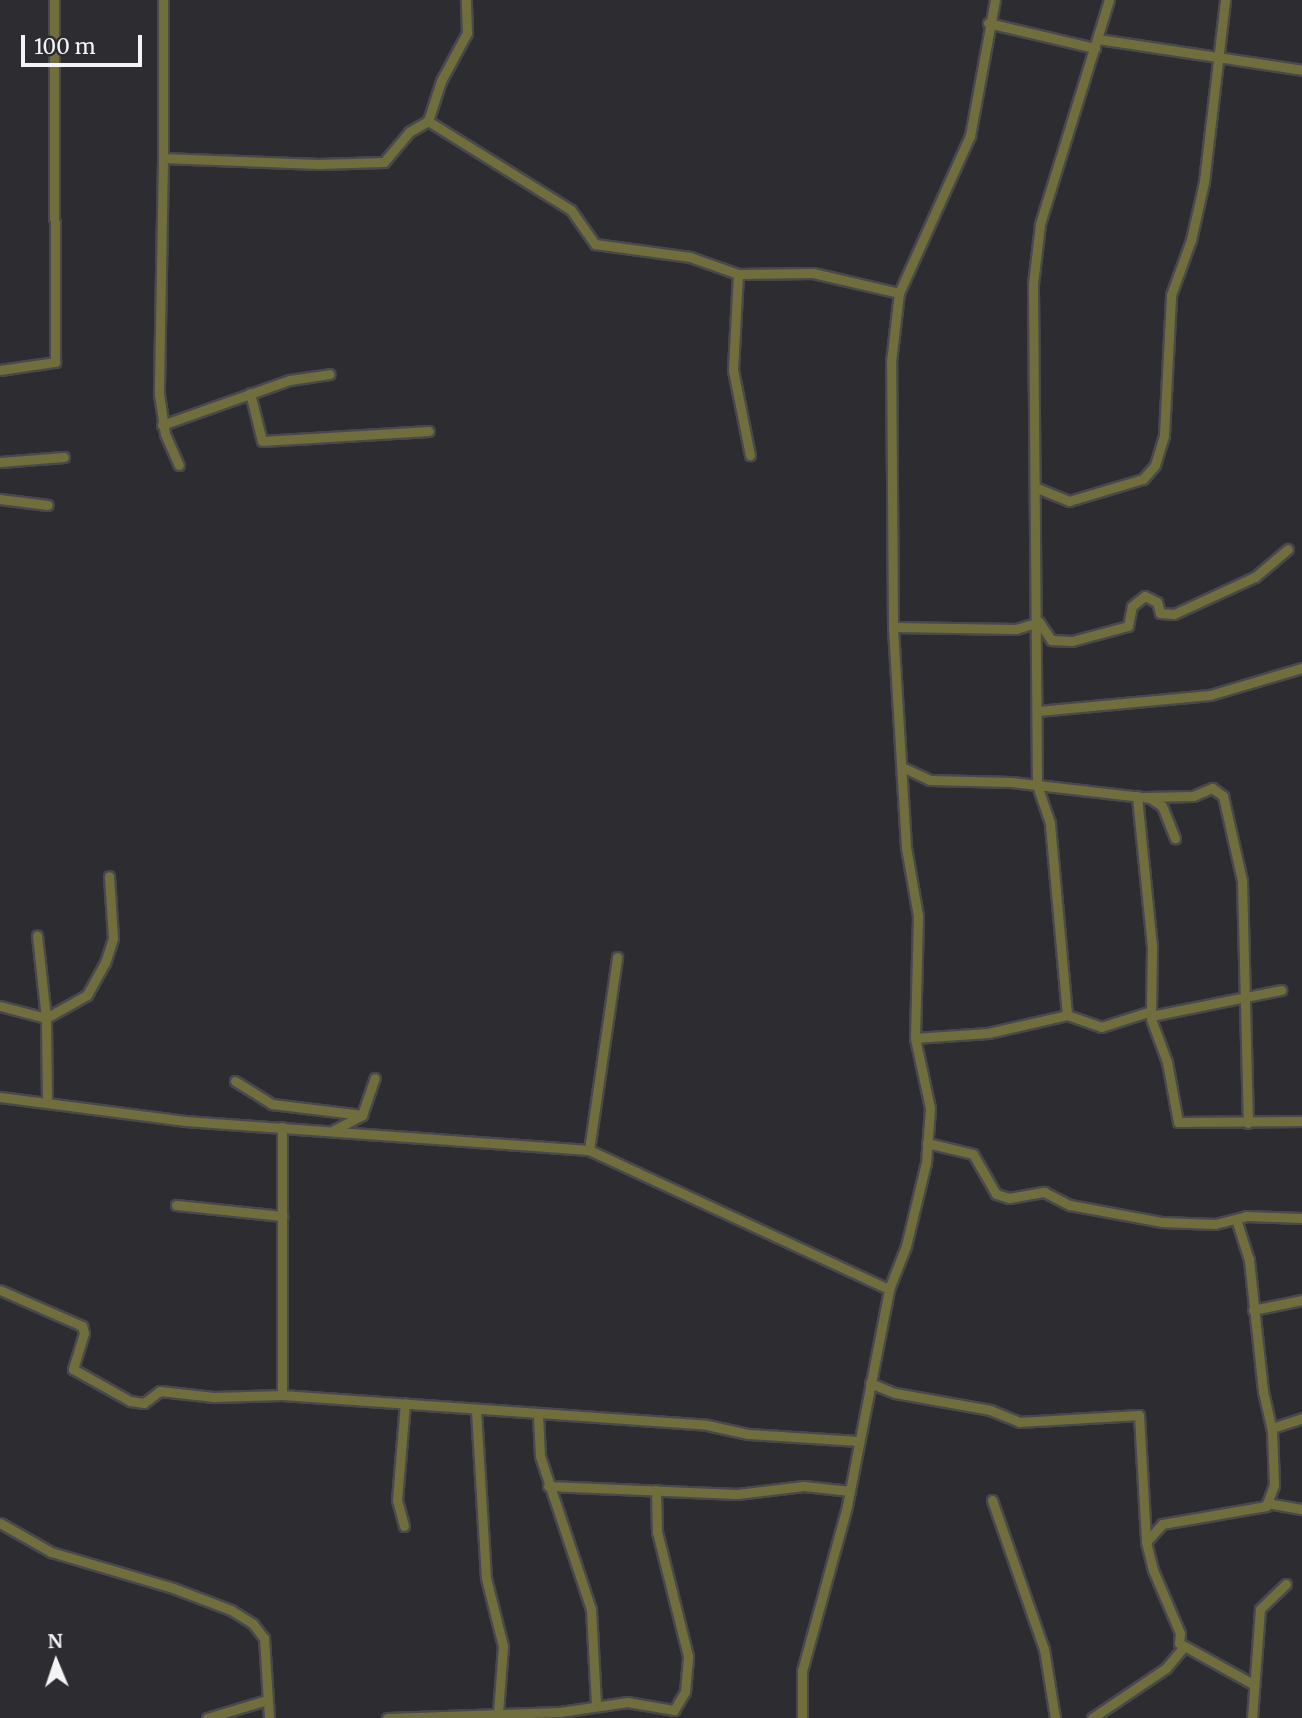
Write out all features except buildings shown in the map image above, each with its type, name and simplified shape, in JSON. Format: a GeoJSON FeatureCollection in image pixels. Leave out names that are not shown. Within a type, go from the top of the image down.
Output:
{"type":"FeatureCollection","features":[{"type":"Feature","properties":{"kind":"street"},"geometry":{"type":"LineString","coordinates":[[0,370],[52,365],[55,361],[54,0]]}},
{"type":"Feature","properties":{"kind":"street"},"geometry":{"type":"LineString","coordinates":[[163,0],[162,425],[179,465]]}},
{"type":"Feature","properties":{"kind":"street"},"geometry":{"type":"LineString","coordinates":[[163,158],[384,162],[409,132],[428,121],[441,80],[467,33],[466,0]]}},
{"type":"Feature","properties":{"kind":"street"},"geometry":{"type":"LineString","coordinates":[[802,1718],[802,1671],[850,1491],[889,1289],[906,1246],[927,1143],[930,1108],[915,1038],[918,916],[906,848],[893,627],[891,362],[899,293],[970,136],[988,23],[995,0]]}},
{"type":"Feature","properties":{"kind":"street"},"geometry":{"type":"LineString","coordinates":[[1067,1014],[1050,823],[1037,786],[1039,622],[1033,284],[1040,224],[1109,0]]}},
{"type":"Feature","properties":{"kind":"street"},"geometry":{"type":"LineString","coordinates":[[1037,488],[1069,500],[1143,479],[1154,466],[1164,435],[1171,295],[1191,240],[1204,182],[1226,0]]}},
{"type":"Feature","properties":{"kind":"street"},"geometry":{"type":"LineString","coordinates":[[988,23],[1096,43],[1302,70]]}},
{"type":"Feature","properties":{"kind":"street"},"geometry":{"type":"LineString","coordinates":[[428,121],[571,210],[592,243],[696,258],[738,274],[813,273],[899,293]]}},
{"type":"Feature","properties":{"kind":"street"},"geometry":{"type":"LineString","coordinates":[[738,274],[733,370],[750,455]]}},
{"type":"Feature","properties":{"kind":"street"},"geometry":{"type":"LineString","coordinates":[[162,425],[302,376],[330,374]]}},
{"type":"Feature","properties":{"kind":"street"},"geometry":{"type":"LineString","coordinates":[[250,393],[262,441],[429,431]]}},
{"type":"Feature","properties":{"kind":"street"},"geometry":{"type":"LineString","coordinates":[[0,462],[64,457]]}},
{"type":"Feature","properties":{"kind":"street"},"geometry":{"type":"LineString","coordinates":[[0,499],[48,505]]}},
{"type":"Feature","properties":{"kind":"street"},"geometry":{"type":"LineString","coordinates":[[1039,622],[1051,640],[1067,641],[1128,626],[1132,606],[1145,596],[1157,603],[1160,613],[1174,614],[1255,577],[1288,549]]}},
{"type":"Feature","properties":{"kind":"street"},"geometry":{"type":"LineString","coordinates":[[893,627],[1016,629],[1039,622]]}},
{"type":"Feature","properties":{"kind":"street"},"geometry":{"type":"LineString","coordinates":[[1038,711],[1210,695],[1302,668]]}},
{"type":"Feature","properties":{"kind":"street"},"geometry":{"type":"LineString","coordinates":[[902,767],[913,776],[1141,796],[1193,796],[1212,788],[1223,796],[1242,880],[1242,996],[1248,1123]]}},
{"type":"Feature","properties":{"kind":"street"},"geometry":{"type":"LineString","coordinates":[[903,783],[913,776]]}},
{"type":"Feature","properties":{"kind":"street"},"geometry":{"type":"LineString","coordinates":[[1141,796],[1162,806],[1175,838]]}},
{"type":"Feature","properties":{"kind":"street"},"geometry":{"type":"LineString","coordinates":[[1141,796],[1152,947],[1151,1015],[1167,1062],[1178,1122],[1302,1121]]}},
{"type":"Feature","properties":{"kind":"street"},"geometry":{"type":"LineString","coordinates":[[0,1006],[46,1018],[87,995],[105,963],[113,930],[109,876]]}},
{"type":"Feature","properties":{"kind":"street"},"geometry":{"type":"LineString","coordinates":[[37,935],[46,1018],[47,1102]]}},
{"type":"Feature","properties":{"kind":"street"},"geometry":{"type":"LineString","coordinates":[[589,1150],[617,957]]}},
{"type":"Feature","properties":{"kind":"street"},"geometry":{"type":"LineString","coordinates":[[915,1038],[988,1033],[1067,1014],[1101,1027],[1281,990]]}},
{"type":"Feature","properties":{"kind":"street"},"geometry":{"type":"LineString","coordinates":[[332,1130],[362,1115],[375,1078]]}},
{"type":"Feature","properties":{"kind":"street"},"geometry":{"type":"LineString","coordinates":[[234,1081],[272,1104],[362,1115]]}},
{"type":"Feature","properties":{"kind":"street"},"geometry":{"type":"LineString","coordinates":[[0,1097],[174,1120],[589,1150],[889,1289]]}},
{"type":"Feature","properties":{"kind":"street"},"geometry":{"type":"LineString","coordinates":[[282,1127],[282,1395]]}},
{"type":"Feature","properties":{"kind":"street"},"geometry":{"type":"LineString","coordinates":[[927,1143],[972,1154],[996,1194],[1009,1198],[1044,1192],[1070,1205],[1125,1218],[1215,1224],[1236,1219],[1302,1218]]}},
{"type":"Feature","properties":{"kind":"street"},"geometry":{"type":"LineString","coordinates":[[176,1205],[282,1216]]}},
{"type":"Feature","properties":{"kind":"street"},"geometry":{"type":"LineString","coordinates":[[1236,1219],[1249,1260],[1253,1310],[1272,1427],[1275,1485],[1267,1503]]}},
{"type":"Feature","properties":{"kind":"street"},"geometry":{"type":"LineString","coordinates":[[0,1290],[82,1326],[84,1333],[73,1370],[130,1401],[144,1403],[160,1391],[214,1396],[282,1395],[707,1425],[748,1434],[859,1441]]}},
{"type":"Feature","properties":{"kind":"street"},"geometry":{"type":"LineString","coordinates":[[1253,1310],[1302,1300]]}},
{"type":"Feature","properties":{"kind":"street"},"geometry":{"type":"LineString","coordinates":[[870,1383],[895,1393],[990,1410],[1019,1422],[1139,1415],[1146,1542],[1183,1648]]}},
{"type":"Feature","properties":{"kind":"street"},"geometry":{"type":"LineString","coordinates":[[404,1526],[397,1500],[405,1403]]}},
{"type":"Feature","properties":{"kind":"street"},"geometry":{"type":"LineString","coordinates":[[476,1410],[486,1578],[503,1646],[498,1712]]}},
{"type":"Feature","properties":{"kind":"street"},"geometry":{"type":"LineString","coordinates":[[538,1415],[538,1450],[591,1609],[596,1704]]}},
{"type":"Feature","properties":{"kind":"street"},"geometry":{"type":"LineString","coordinates":[[1272,1427],[1302,1418]]}},
{"type":"Feature","properties":{"kind":"street"},"geometry":{"type":"LineString","coordinates":[[548,1486],[737,1494],[804,1486],[850,1491]]}},
{"type":"Feature","properties":{"kind":"street"},"geometry":{"type":"LineString","coordinates":[[654,1707],[658,1717],[666,1710],[680,1705],[688,1656],[657,1532],[656,1490]]}},
{"type":"Feature","properties":{"kind":"street"},"geometry":{"type":"LineString","coordinates":[[992,1500],[1044,1649],[1055,1718]]}},
{"type":"Feature","properties":{"kind":"street"},"geometry":{"type":"LineString","coordinates":[[1146,1542],[1163,1524],[1267,1503],[1302,1509]]}},
{"type":"Feature","properties":{"kind":"street"},"geometry":{"type":"LineString","coordinates":[[0,1523],[66,1558],[173,1588],[239,1615],[264,1638],[269,1718]]}},
{"type":"Feature","properties":{"kind":"street"},"geometry":{"type":"LineString","coordinates":[[1252,1718],[1260,1609],[1286,1584]]}},
{"type":"Feature","properties":{"kind":"street"},"geometry":{"type":"LineString","coordinates":[[1183,1648],[1208,1656],[1254,1684]]}},
{"type":"Feature","properties":{"kind":"street"},"geometry":{"type":"LineString","coordinates":[[1092,1718],[1166,1668],[1183,1648]]}},
{"type":"Feature","properties":{"kind":"street"},"geometry":{"type":"LineString","coordinates":[[207,1718],[267,1700]]}},
{"type":"Feature","properties":{"kind":"street"},"geometry":{"type":"LineString","coordinates":[[391,1718],[498,1712],[560,1712],[596,1704],[635,1702],[666,1710]]}}]}
